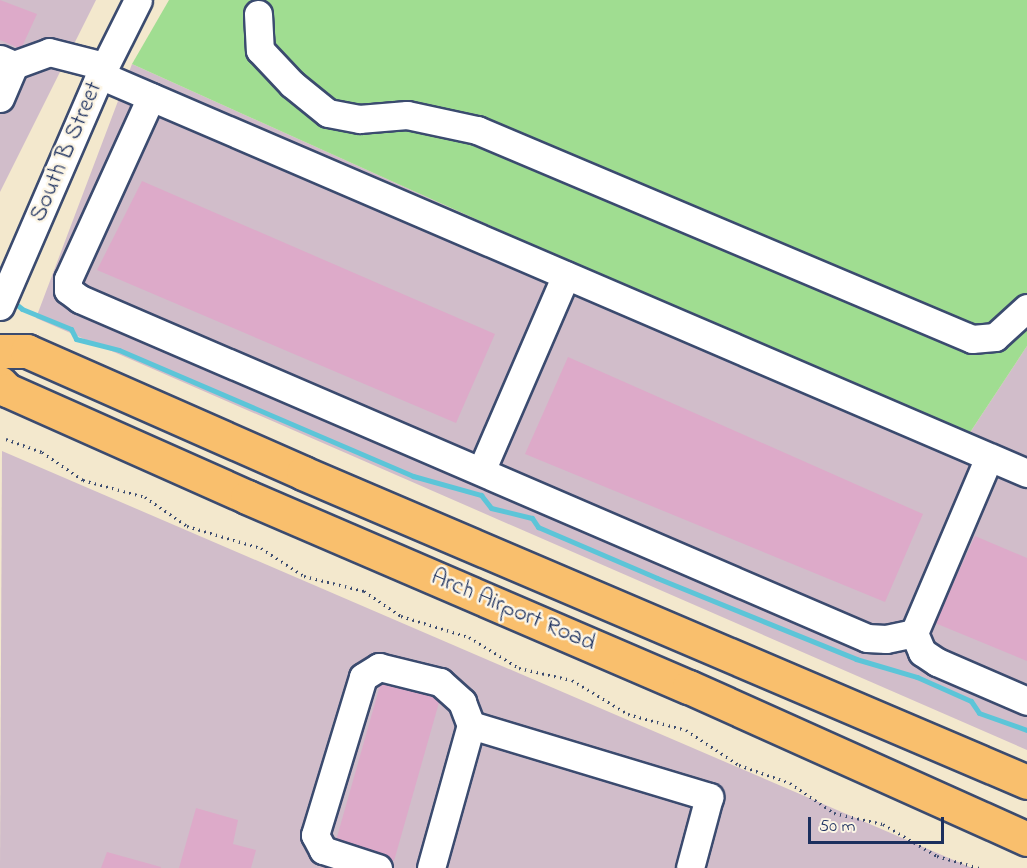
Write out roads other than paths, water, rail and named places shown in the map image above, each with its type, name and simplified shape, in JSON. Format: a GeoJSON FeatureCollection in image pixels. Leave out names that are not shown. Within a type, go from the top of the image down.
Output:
{"type":"FeatureCollection","features":[{"type":"Feature","properties":{"kind":"main road","name":"Arch Airport Road"},"geometry":{"type":"LineString","coordinates":[[0,351],[27,351],[303,473],[1027,782]]}},
{"type":"Feature","properties":{"kind":"main road","name":"Arch Airport Road"},"geometry":{"type":"LineString","coordinates":[[0,383],[7,390],[203,478],[689,687],[908,788],[1027,839]]}},
{"type":"Feature","properties":{"kind":"main road"},"geometry":{"type":"LineString","coordinates":[[908,788],[1027,862]]}},
{"type":"Feature","properties":{"kind":"street","name":"South B Street"},"geometry":{"type":"LineString","coordinates":[[0,306],[102,71],[138,0]]}},
{"type":"Feature","properties":{"kind":"street"},"geometry":{"type":"LineString","coordinates":[[255,5],[260,50],[292,84],[328,113],[359,119],[406,115],[477,130],[972,339],[995,337],[1027,308]]}},
{"type":"Feature","properties":{"kind":"street"},"geometry":{"type":"LineString","coordinates":[[0,98],[7,62],[48,52],[102,71],[151,97],[1027,473]]}},
{"type":"Feature","properties":{"kind":"street"},"geometry":{"type":"LineString","coordinates":[[151,97],[68,279],[68,290],[80,299],[482,469],[867,638],[886,639],[914,633]]}},
{"type":"Feature","properties":{"kind":"street"},"geometry":{"type":"LineString","coordinates":[[482,469],[566,275]]}},
{"type":"Feature","properties":{"kind":"street"},"geometry":{"type":"LineString","coordinates":[[989,457],[914,633],[922,652],[937,662],[1027,701]]}},
{"type":"Feature","properties":{"kind":"street"},"geometry":{"type":"LineString","coordinates":[[378,868],[323,850],[315,835],[363,677],[379,667],[440,682],[462,702],[471,726],[431,868]]}},
{"type":"Feature","properties":{"kind":"street"},"geometry":{"type":"LineString","coordinates":[[471,726],[709,797],[690,868]]}},
{"type":"Feature","properties":{"kind":"waterway"},"geometry":{"type":"LineString","coordinates":[[11,300],[22,309],[71,329],[76,339],[119,350],[413,476],[481,495],[491,508],[532,518],[538,527],[657,578],[856,659],[917,677],[971,701],[979,713],[1027,730]]}}]}
